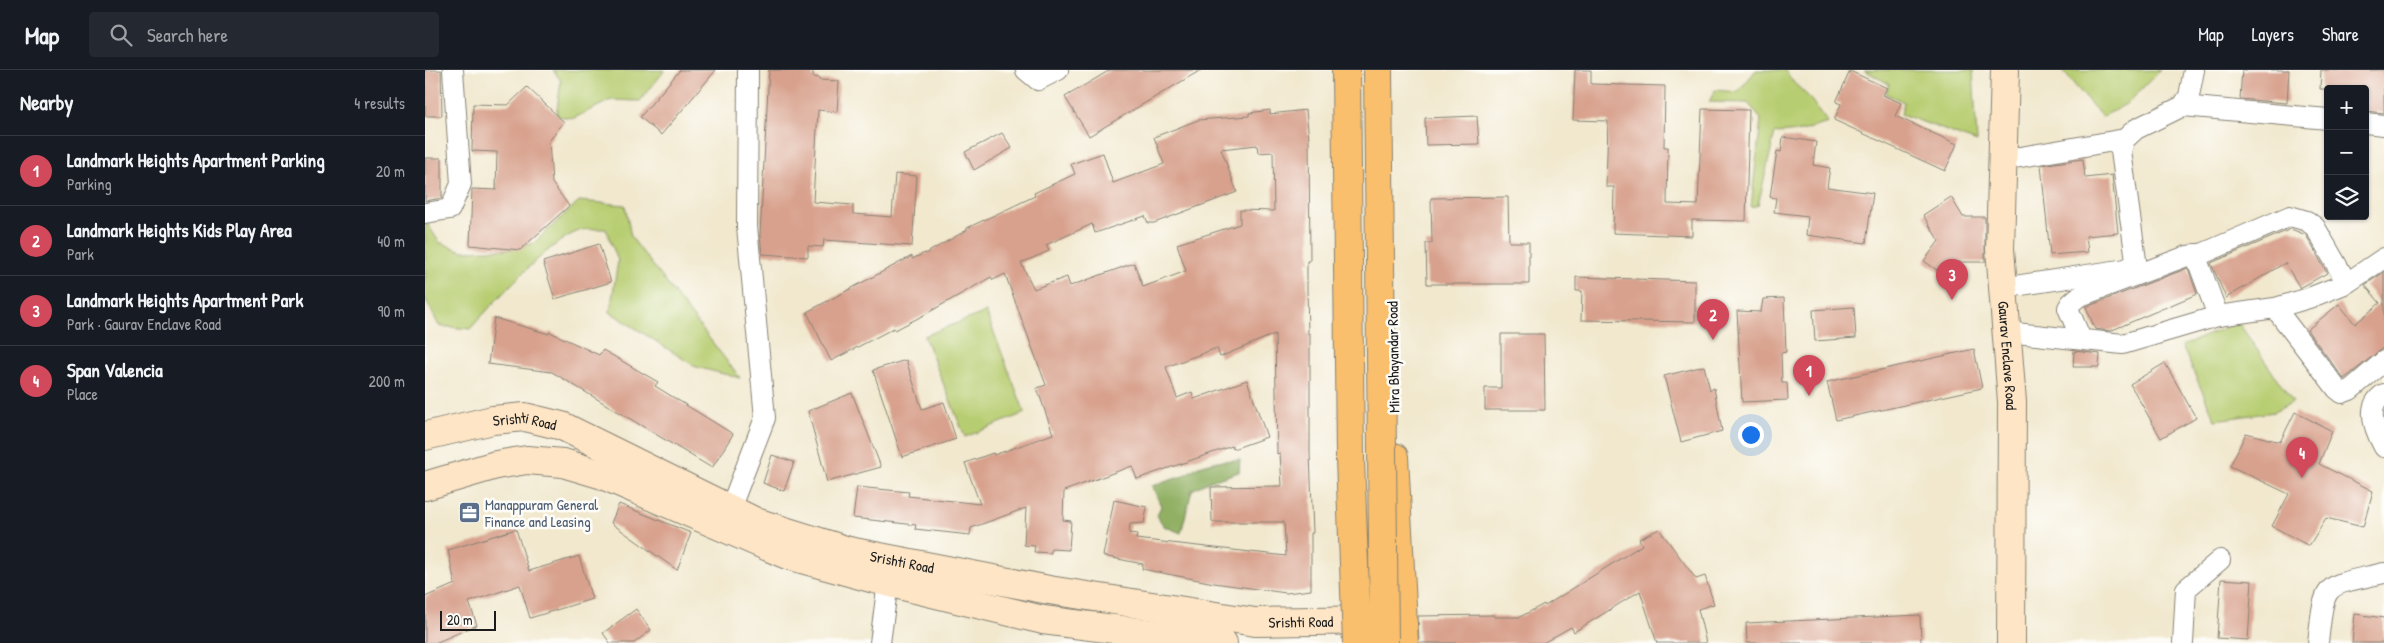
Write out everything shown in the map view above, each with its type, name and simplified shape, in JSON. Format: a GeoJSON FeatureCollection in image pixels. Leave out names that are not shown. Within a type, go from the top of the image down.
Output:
{"type":"FeatureCollection","features":[{"type":"Feature","properties":{"kind":"main road"},"geometry":{"type":"LineString","coordinates":[[1334,70],[1337,471],[1351,636]]}},
{"type":"Feature","properties":{"kind":"main road"},"geometry":{"type":"LineString","coordinates":[[1346,70],[1351,459],[1351,636]]}},
{"type":"Feature","properties":{"kind":"main road"},"geometry":{"type":"LineString","coordinates":[[1378,70],[1384,643]]}},
{"type":"Feature","properties":{"kind":"main road","name":"Mira Bhayandar Road"},"geometry":{"type":"LineString","coordinates":[[1390,70],[1395,469],[1405,631]]}},
{"type":"Feature","properties":{"kind":"main road","name":"Gaurav Enclave Road"},"geometry":{"type":"LineString","coordinates":[[2005,70],[2000,249],[2012,402],[2011,643]]}},
{"type":"Feature","properties":{"kind":"main road","name":"Srishti Road"},"geometry":{"type":"LineString","coordinates":[[425,436],[493,420],[525,416],[562,426],[756,522],[802,548],[888,582],[1043,620],[1223,643]]}},
{"type":"Feature","properties":{"kind":"main road","name":"Srishti Road"},"geometry":{"type":"LineString","coordinates":[[425,486],[496,465],[527,460],[563,463],[600,474],[787,555],[802,548],[849,550],[1049,590],[1351,636],[1405,631]]}},
{"type":"Feature","properties":{"kind":"main road"},"geometry":{"type":"LineString","coordinates":[[1043,620],[1049,590]]}},
{"type":"Feature","properties":{"kind":"street"},"geometry":{"type":"LineString","coordinates":[[425,213],[450,209],[461,184],[453,70]]}},
{"type":"Feature","properties":{"kind":"street"},"geometry":{"type":"LineString","coordinates":[[730,509],[765,418],[747,226],[748,70]]}},
{"type":"Feature","properties":{"kind":"street"},"geometry":{"type":"LineString","coordinates":[[1026,70],[1038,80],[1058,70]]}},
{"type":"Feature","properties":{"kind":"street"},"geometry":{"type":"LineString","coordinates":[[2183,106],[2189,96],[2194,70]]}},
{"type":"Feature","properties":{"kind":"street"},"geometry":{"type":"LineString","coordinates":[[2002,288],[2126,269],[2133,265],[2136,260],[2121,152],[2125,139],[2136,129],[2151,120],[2183,106],[2324,119]]}},
{"type":"Feature","properties":{"kind":"street"},"geometry":{"type":"LineString","coordinates":[[2369,123],[2384,125]]}},
{"type":"Feature","properties":{"kind":"street"},"geometry":{"type":"LineString","coordinates":[[2003,160],[2125,139]]}},
{"type":"Feature","properties":{"kind":"street"},"geometry":{"type":"LineString","coordinates":[[2081,339],[2068,308],[2079,297],[2195,254],[2204,253],[2290,216],[2299,217],[2315,227],[2347,283]]}},
{"type":"Feature","properties":{"kind":"street"},"geometry":{"type":"LineString","coordinates":[[2195,254],[2218,316]]}},
{"type":"Feature","properties":{"kind":"street"},"geometry":{"type":"LineString","coordinates":[[2006,332],[2123,344],[2218,316],[2275,308],[2309,298],[2347,283],[2384,258]]}},
{"type":"Feature","properties":{"kind":"street"},"geometry":{"type":"LineString","coordinates":[[2275,308],[2337,389],[2342,392],[2350,390],[2384,361]]}},
{"type":"Feature","properties":{"kind":"street"},"geometry":{"type":"LineString","coordinates":[[2384,394],[2378,398],[2372,413],[2374,429],[2384,447]]}},
{"type":"Feature","properties":{"kind":"street"},"geometry":{"type":"LineString","coordinates":[[2183,643],[2186,589],[2220,560]]}},
{"type":"Feature","properties":{"kind":"street"},"geometry":{"type":"LineString","coordinates":[[2318,643],[2322,602],[2329,589],[2336,584],[2384,574]]}},
{"type":"Feature","properties":{"kind":"street"},"geometry":{"type":"LineString","coordinates":[[880,643],[888,582]]}},
{"type":"Feature","properties":{"kind":"green space"},"geometry":{"type":"Polygon","coordinates":[[[553,70],[665,70],[640,101],[611,100],[574,118],[556,116],[561,81],[553,70]]]}},
{"type":"Feature","properties":{"kind":"green space"},"geometry":{"type":"Polygon","coordinates":[[[1756,70],[1785,70],[1828,123],[1802,131],[1775,133],[1758,205],[1751,207],[1761,119],[1748,103],[1709,102],[1715,90],[1738,92],[1756,70]]]}},
{"type":"Feature","properties":{"kind":"green space"},"geometry":{"type":"Polygon","coordinates":[[[1864,70],[1973,70],[1977,142],[1901,114],[1904,102],[1886,94],[1889,84],[1864,70]]]}},
{"type":"Feature","properties":{"kind":"green space"},"geometry":{"type":"Polygon","coordinates":[[[2062,70],[2160,70],[2128,103],[2102,117],[2062,70]]]}},
{"type":"Feature","properties":{"kind":"green space"},"geometry":{"type":"Polygon","coordinates":[[[579,201],[625,205],[631,237],[740,378],[696,367],[610,312],[618,261],[606,229],[579,231],[552,247],[521,274],[470,329],[439,326],[425,298],[425,220],[439,242],[462,251],[515,249],[534,243],[579,201]]]}},
{"type":"Feature","properties":{"kind":"green space"},"geometry":{"type":"Polygon","coordinates":[[[986,312],[1025,413],[965,437],[924,336],[986,312]]]}},
{"type":"Feature","properties":{"kind":"green space"},"geometry":{"type":"Polygon","coordinates":[[[2238,322],[2293,402],[2274,412],[2215,420],[2182,346],[2238,322]]]}},
{"type":"Feature","properties":{"kind":"green space"},"geometry":{"type":"Polygon","coordinates":[[[1240,460],[1239,472],[1208,482],[1192,490],[1181,533],[1164,526],[1157,516],[1161,506],[1152,486],[1183,476],[1199,466],[1217,461],[1240,460]]]}},
{"type":"Feature","properties":{"kind":"building"},"geometry":{"type":"Polygon","coordinates":[[[425,70],[441,70],[442,116],[425,116],[425,70]]]}},
{"type":"Feature","properties":{"kind":"building"},"geometry":{"type":"Polygon","coordinates":[[[680,70],[716,70],[661,135],[640,117],[680,70]]]}},
{"type":"Feature","properties":{"kind":"building"},"geometry":{"type":"Polygon","coordinates":[[[769,70],[813,70],[813,77],[819,78],[819,80],[839,81],[837,112],[818,110],[813,202],[853,205],[853,214],[892,217],[895,174],[917,176],[912,246],[824,240],[823,247],[808,246],[808,257],[762,254],[760,235],[769,70]]]}},
{"type":"Feature","properties":{"kind":"building"},"geometry":{"type":"Polygon","coordinates":[[[1110,70],[1201,70],[1089,136],[1065,97],[1110,70]]]}},
{"type":"Feature","properties":{"kind":"building"},"geometry":{"type":"Polygon","coordinates":[[[1575,70],[1591,70],[1591,84],[1665,86],[1664,147],[1668,147],[1667,204],[1698,205],[1702,109],[1749,110],[1746,221],[1692,220],[1692,236],[1613,233],[1614,187],[1606,187],[1608,121],[1573,120],[1575,70]]]}},
{"type":"Feature","properties":{"kind":"building"},"geometry":{"type":"Polygon","coordinates":[[[2242,70],[2289,70],[2287,103],[2240,99],[2242,70]]]}},
{"type":"Feature","properties":{"kind":"building"},"geometry":{"type":"Polygon","coordinates":[[[2321,70],[2384,70],[2384,113],[2369,111],[2369,85],[2324,85],[2324,89],[2320,89],[2321,70]]]}},
{"type":"Feature","properties":{"kind":"building"},"geometry":{"type":"Polygon","coordinates":[[[1850,71],[1887,88],[1883,95],[1901,103],[1895,116],[1957,144],[1945,171],[1834,120],[1841,104],[1836,102],[1850,71]]]}},
{"type":"Feature","properties":{"kind":"building"},"geometry":{"type":"Polygon","coordinates":[[[527,87],[564,122],[549,141],[552,183],[569,206],[520,250],[470,245],[472,189],[496,190],[497,152],[472,151],[473,104],[508,105],[527,87]]]}},
{"type":"Feature","properties":{"kind":"building"},"geometry":{"type":"Polygon","coordinates":[[[1270,110],[1270,114],[1306,110],[1309,139],[1310,261],[1307,261],[1307,288],[1308,334],[1310,334],[1310,453],[1313,533],[1311,533],[1311,590],[1286,593],[1214,583],[1142,569],[1143,564],[1103,556],[1114,500],[1147,507],[1144,523],[1130,524],[1129,533],[1137,534],[1136,539],[1286,556],[1284,522],[1212,522],[1211,487],[1282,486],[1280,453],[1277,454],[1275,334],[1220,357],[1217,348],[1166,367],[1177,398],[1192,392],[1194,399],[1247,380],[1267,437],[1233,449],[1232,446],[1137,479],[1132,466],[1064,491],[1063,520],[1071,521],[1069,550],[1051,549],[1051,553],[1034,552],[1035,546],[1024,545],[1026,508],[971,528],[970,535],[915,529],[916,525],[853,518],[857,487],[909,492],[908,496],[980,504],[965,463],[1053,434],[1037,388],[1046,385],[1005,274],[993,280],[991,277],[924,315],[895,330],[894,328],[831,361],[807,312],[912,256],[912,259],[925,254],[967,230],[967,228],[1035,196],[1034,193],[1075,174],[1071,164],[1103,153],[1113,183],[1164,164],[1154,137],[1198,120],[1249,116],[1249,113],[1270,110]],[[1257,145],[1221,149],[1237,192],[1154,223],[1148,223],[1145,216],[1095,233],[1092,224],[1046,245],[1049,251],[1021,263],[1034,289],[1067,277],[1070,286],[1134,263],[1143,287],[1186,271],[1177,244],[1240,224],[1240,210],[1274,211],[1273,152],[1258,153],[1257,145]]]}},
{"type":"Feature","properties":{"kind":"building"},"geometry":{"type":"Polygon","coordinates":[[[1477,116],[1479,144],[1426,145],[1425,118],[1477,116]]]}},
{"type":"Feature","properties":{"kind":"building"},"geometry":{"type":"Polygon","coordinates":[[[1002,133],[1012,148],[974,170],[965,152],[1002,133]]]}},
{"type":"Feature","properties":{"kind":"building"},"geometry":{"type":"Polygon","coordinates":[[[1783,137],[1816,142],[1813,165],[1830,168],[1827,187],[1873,193],[1866,243],[1806,235],[1808,216],[1774,212],[1776,198],[1770,197],[1777,151],[1781,152],[1783,137]]]}},
{"type":"Feature","properties":{"kind":"building"},"geometry":{"type":"Polygon","coordinates":[[[425,158],[442,158],[442,198],[425,201],[425,158]]]}},
{"type":"Feature","properties":{"kind":"building"},"geometry":{"type":"Polygon","coordinates":[[[2083,159],[2085,178],[2112,175],[2118,233],[2086,236],[2088,252],[2050,255],[2041,165],[2083,159]]]}},
{"type":"Feature","properties":{"kind":"building"},"geometry":{"type":"Polygon","coordinates":[[[1508,197],[1509,242],[1529,242],[1529,284],[1427,284],[1426,243],[1432,243],[1431,198],[1508,197]]]}},
{"type":"Feature","properties":{"kind":"building"},"geometry":{"type":"Polygon","coordinates":[[[1951,197],[1963,217],[1985,217],[1985,262],[1958,262],[1947,277],[1924,261],[1939,241],[1923,215],[1951,197]]]}},
{"type":"Feature","properties":{"kind":"building"},"geometry":{"type":"Polygon","coordinates":[[[2291,229],[2306,235],[2327,273],[2300,288],[2285,263],[2226,298],[2211,263],[2291,229]]]}},
{"type":"Feature","properties":{"kind":"building"},"geometry":{"type":"Polygon","coordinates":[[[599,244],[611,282],[555,299],[543,262],[599,244]]]}},
{"type":"Feature","properties":{"kind":"building"},"geometry":{"type":"Polygon","coordinates":[[[2188,268],[2197,294],[2110,331],[2095,329],[2086,307],[2188,268]]]}},
{"type":"Feature","properties":{"kind":"building"},"geometry":{"type":"Polygon","coordinates":[[[2384,272],[2384,347],[2344,379],[2307,330],[2339,304],[2355,324],[2380,303],[2365,285],[2384,272]]]}},
{"type":"Feature","properties":{"kind":"building"},"geometry":{"type":"Polygon","coordinates":[[[1576,277],[1695,281],[1695,322],[1581,320],[1582,291],[1576,291],[1576,277]]]}},
{"type":"Feature","properties":{"kind":"building"},"geometry":{"type":"Polygon","coordinates":[[[1784,298],[1786,352],[1781,353],[1782,383],[1787,383],[1788,400],[1742,402],[1737,311],[1761,312],[1763,299],[1784,298]]]}},
{"type":"Feature","properties":{"kind":"building"},"geometry":{"type":"Polygon","coordinates":[[[1854,307],[1856,338],[1815,341],[1813,310],[1854,307]]]}},
{"type":"Feature","properties":{"kind":"building"},"geometry":{"type":"Polygon","coordinates":[[[494,318],[549,334],[550,332],[599,355],[603,350],[658,382],[655,386],[733,434],[712,468],[552,372],[488,364],[494,318]]]}},
{"type":"Feature","properties":{"kind":"building"},"geometry":{"type":"Polygon","coordinates":[[[1501,334],[1544,334],[1545,410],[1485,410],[1485,388],[1501,388],[1501,334]]]}},
{"type":"Feature","properties":{"kind":"building"},"geometry":{"type":"Polygon","coordinates":[[[1974,349],[1982,388],[1836,420],[1827,382],[1974,349]]]}},
{"type":"Feature","properties":{"kind":"building"},"geometry":{"type":"Polygon","coordinates":[[[2074,351],[2100,354],[2099,367],[2073,367],[2074,351]]]}},
{"type":"Feature","properties":{"kind":"building"},"geometry":{"type":"Polygon","coordinates":[[[906,360],[922,409],[944,402],[956,439],[902,457],[873,370],[906,360]]]}},
{"type":"Feature","properties":{"kind":"building"},"geometry":{"type":"Polygon","coordinates":[[[2165,363],[2196,418],[2161,438],[2130,384],[2165,363]]]}},
{"type":"Feature","properties":{"kind":"building"},"geometry":{"type":"Polygon","coordinates":[[[1704,366],[1710,390],[1714,388],[1722,431],[1681,442],[1664,376],[1704,366]]]}},
{"type":"Feature","properties":{"kind":"building"},"geometry":{"type":"Polygon","coordinates":[[[852,393],[881,467],[827,482],[808,411],[852,393]]]}},
{"type":"Feature","properties":{"kind":"building"},"geometry":{"type":"Polygon","coordinates":[[[2295,412],[2332,431],[2319,464],[2373,491],[2363,527],[2326,518],[2309,546],[2272,526],[2289,494],[2230,466],[2246,433],[2280,442],[2295,412]]]}},
{"type":"Feature","properties":{"kind":"building"},"geometry":{"type":"Polygon","coordinates":[[[772,455],[794,462],[784,491],[763,483],[772,455]]]}},
{"type":"Feature","properties":{"kind":"building"},"geometry":{"type":"Polygon","coordinates":[[[619,504],[691,533],[677,570],[611,523],[619,504]]]}},
{"type":"Feature","properties":{"kind":"building"},"geometry":{"type":"Polygon","coordinates":[[[516,529],[529,571],[579,556],[592,599],[530,618],[520,585],[469,602],[477,625],[435,643],[425,643],[425,597],[455,584],[448,550],[516,529]]]}},
{"type":"Feature","properties":{"kind":"building"},"geometry":{"type":"Polygon","coordinates":[[[1659,529],[1696,579],[1705,576],[1714,604],[1698,609],[1706,643],[1657,643],[1640,591],[1574,632],[1571,627],[1543,643],[1419,643],[1418,616],[1494,615],[1494,617],[1520,617],[1544,604],[1545,606],[1642,545],[1639,539],[1659,529]]]}},
{"type":"Feature","properties":{"kind":"building"},"geometry":{"type":"Polygon","coordinates":[[[2221,579],[2252,581],[2248,640],[2217,638],[2221,579]]]}},
{"type":"Feature","properties":{"kind":"building"},"geometry":{"type":"Polygon","coordinates":[[[636,609],[651,630],[634,643],[610,643],[603,633],[636,609]]]}},
{"type":"Feature","properties":{"kind":"building"},"geometry":{"type":"Polygon","coordinates":[[[2355,614],[2384,618],[2384,643],[2352,643],[2355,614]]]}},
{"type":"Feature","properties":{"kind":"building"},"geometry":{"type":"Polygon","coordinates":[[[1920,615],[1921,643],[1747,643],[1746,623],[1920,615]]]}},
{"type":"Feature","properties":{"kind":"place","name":"Landmark Heights Apartment Park"},"geometry":{"type":"Point","coordinates":[1952,300]}},
{"type":"Feature","properties":{"kind":"place","name":"Landmark Heights Kids Play Area"},"geometry":{"type":"Point","coordinates":[1713,340]}},
{"type":"Feature","properties":{"kind":"place","name":"Landmark Heights Apartment Parking"},"geometry":{"type":"Point","coordinates":[1809,396]}},
{"type":"Feature","properties":{"kind":"place","name":"Span Valencia"},"geometry":{"type":"Point","coordinates":[2302,478]}},
{"type":"Feature","properties":{"kind":"place","name":"Manappuram General Finance and Leasing"},"geometry":{"type":"Point","coordinates":[469,513]}}]}
